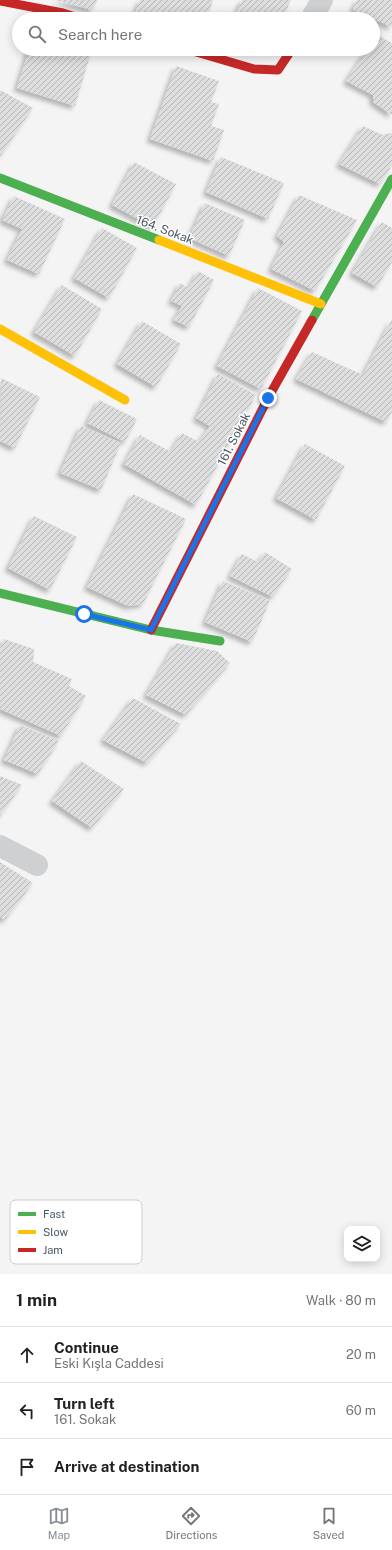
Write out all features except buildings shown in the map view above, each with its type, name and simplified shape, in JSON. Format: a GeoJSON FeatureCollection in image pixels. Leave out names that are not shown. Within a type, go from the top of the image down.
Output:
{"type":"FeatureCollection","features":[{"type":"Feature","properties":{"kind":"street"},"geometry":{"type":"LineString","coordinates":[[315,12],[322,0]]}},
{"type":"Feature","properties":{"kind":"street"},"geometry":{"type":"LineString","coordinates":[[0,1],[58,12]]}},
{"type":"Feature","properties":{"kind":"street"},"geometry":{"type":"LineString","coordinates":[[210,56],[254,69],[278,70],[287,56]]}},
{"type":"Feature","properties":{"kind":"street","name":"164. Sokak"},"geometry":{"type":"LineString","coordinates":[[0,178],[321,304]]}},
{"type":"Feature","properties":{"kind":"street","name":"161. Sokak"},"geometry":{"type":"LineString","coordinates":[[151,630],[268,398],[392,179]]}},
{"type":"Feature","properties":{"kind":"street"},"geometry":{"type":"LineString","coordinates":[[0,329],[125,400]]}},
{"type":"Feature","properties":{"kind":"street"},"geometry":{"type":"LineString","coordinates":[[0,593],[151,630],[220,641]]}},
{"type":"Feature","properties":{"kind":"street"},"geometry":{"type":"LineString","coordinates":[[0,846],[37,865]]}},
{"type":"Feature","properties":{"kind":"traffic: fast"},"geometry":{"type":"LineString","coordinates":[[0,178],[159,240]]}},
{"type":"Feature","properties":{"kind":"traffic: fast"},"geometry":{"type":"LineString","coordinates":[[312,320],[392,179]]}},
{"type":"Feature","properties":{"kind":"traffic: fast"},"geometry":{"type":"LineString","coordinates":[[0,593],[151,630],[220,641]]}},
{"type":"Feature","properties":{"kind":"traffic: slow"},"geometry":{"type":"LineString","coordinates":[[159,240],[321,304]]}},
{"type":"Feature","properties":{"kind":"traffic: slow"},"geometry":{"type":"LineString","coordinates":[[0,329],[125,400]]}},
{"type":"Feature","properties":{"kind":"traffic: jam"},"geometry":{"type":"LineString","coordinates":[[0,1],[58,12]]}},
{"type":"Feature","properties":{"kind":"traffic: jam"},"geometry":{"type":"LineString","coordinates":[[210,56],[254,69],[278,70],[287,56]]}},
{"type":"Feature","properties":{"kind":"traffic: jam"},"geometry":{"type":"LineString","coordinates":[[151,630],[268,398],[312,320]]}},
{"type":"Feature","properties":{"kind":"route"},"geometry":{"type":"LineString","coordinates":[[84,614],[151,630],[268,398]]}}]}
